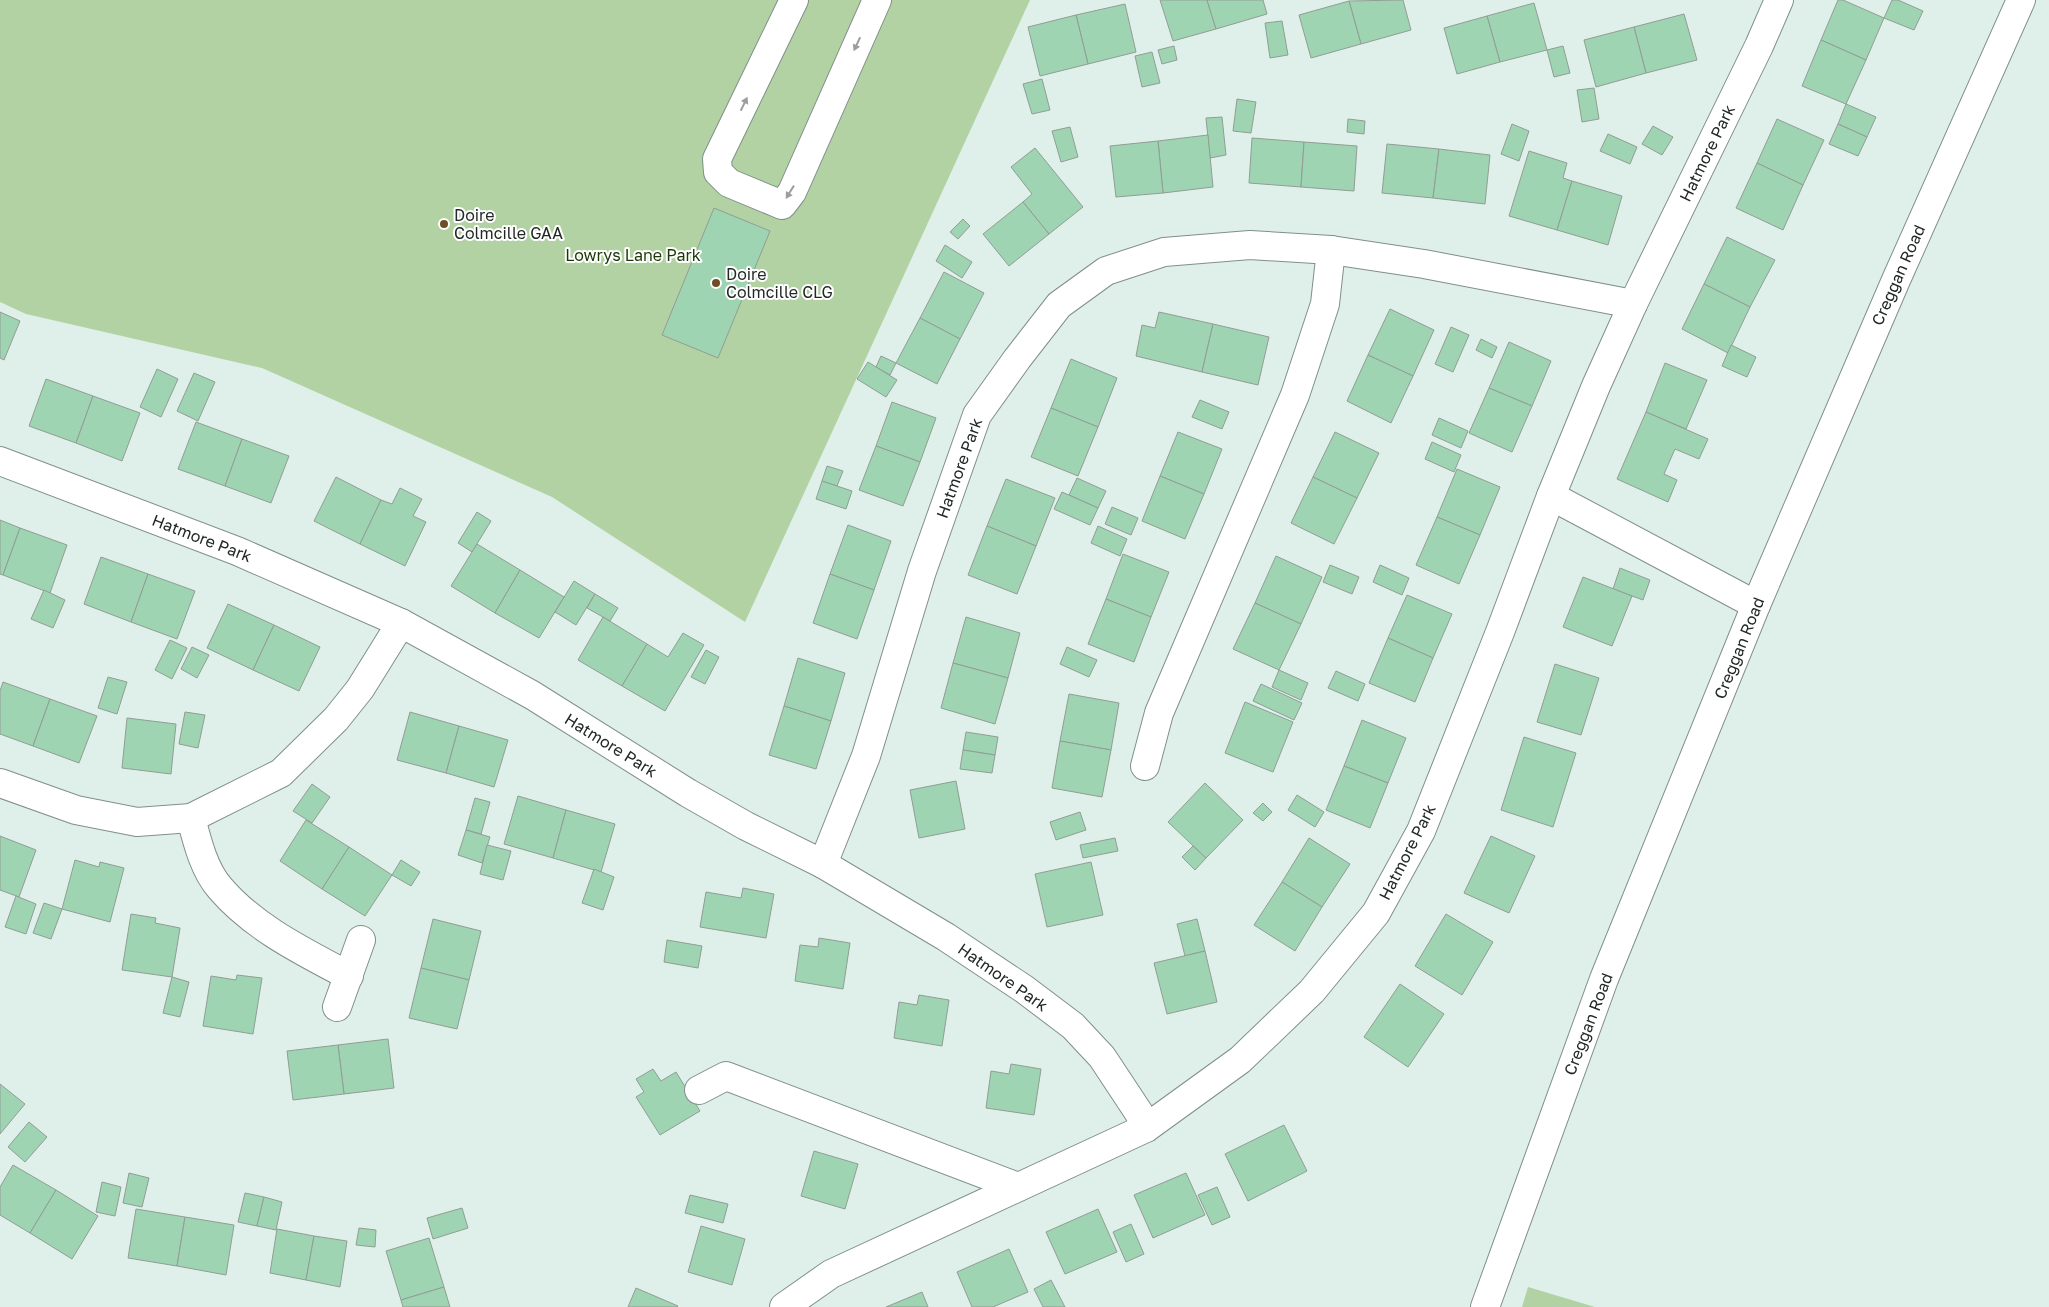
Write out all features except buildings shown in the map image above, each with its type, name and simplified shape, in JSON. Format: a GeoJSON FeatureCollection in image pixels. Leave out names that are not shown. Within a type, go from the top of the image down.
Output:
{"type":"FeatureCollection","features":[{"type":"Feature","properties":{"kind":"street"},"geometry":{"type":"LineString","coordinates":[[794,0],[717,160],[718,172],[729,183],[782,205],[792,192],[877,0]]}},
{"type":"Feature","properties":{"kind":"street","name":"Hatmore Park"},"geometry":{"type":"LineString","coordinates":[[784,1307],[831,1274],[1146,1128],[1240,1060],[1312,991],[1376,913],[1422,830],[1551,496],[1596,386],[1759,46],[1779,0]]}},
{"type":"Feature","properties":{"kind":"street","name":"Creggan Road"},"geometry":{"type":"LineString","coordinates":[[1485,1307],[1604,979],[1756,606],[1896,280],[2021,0]]}},
{"type":"Feature","properties":{"kind":"street","name":"Hatmore Park"},"geometry":{"type":"LineString","coordinates":[[823,864],[866,756],[922,570],[977,415],[1059,304],[1106,271],[1164,252],[1250,245],[1331,250],[1424,264],[1634,304]]}},
{"type":"Feature","properties":{"kind":"street"},"geometry":{"type":"LineString","coordinates":[[1145,766],[1159,713],[1295,395],[1325,304],[1331,250]]}},
{"type":"Feature","properties":{"kind":"street","name":"Hatmore Park"},"geometry":{"type":"LineString","coordinates":[[0,461],[237,551],[401,622],[532,695],[746,826],[823,864],[946,937],[1073,1026],[1102,1057],[1146,1128]]}},
{"type":"Feature","properties":{"kind":"street"},"geometry":{"type":"LineString","coordinates":[[1551,496],[1756,606]]}},
{"type":"Feature","properties":{"kind":"street"},"geometry":{"type":"LineString","coordinates":[[0,783],[76,810],[137,822],[191,818],[281,773],[336,719],[360,689],[401,622]]}},
{"type":"Feature","properties":{"kind":"street"},"geometry":{"type":"LineString","coordinates":[[191,818],[202,855],[219,888],[256,921],[298,948],[349,976]]}},
{"type":"Feature","properties":{"kind":"street"},"geometry":{"type":"LineString","coordinates":[[337,1007],[361,940]]}},
{"type":"Feature","properties":{"kind":"street"},"geometry":{"type":"LineString","coordinates":[[699,1090],[726,1076],[1018,1187]]}},
{"type":"Feature","properties":{"kind":"green space","name":"Lowrys Lane Park"},"geometry":{"type":"Polygon","coordinates":[[[0,0],[1030,0],[745,622],[552,497],[262,368],[26,314],[0,302],[0,0]]]}},
{"type":"Feature","properties":{"kind":"green space"},"geometry":{"type":"Polygon","coordinates":[[[1528,1287],[1595,1307],[1522,1307],[1528,1287]]]}},
{"type":"Feature","properties":{"kind":"place","name":"Doire Colmcille GAA"},"geometry":{"type":"Point","coordinates":[444,224]}},
{"type":"Feature","properties":{"kind":"place","name":"Doire Colmcille CLG"},"geometry":{"type":"Point","coordinates":[716,283]}}]}
